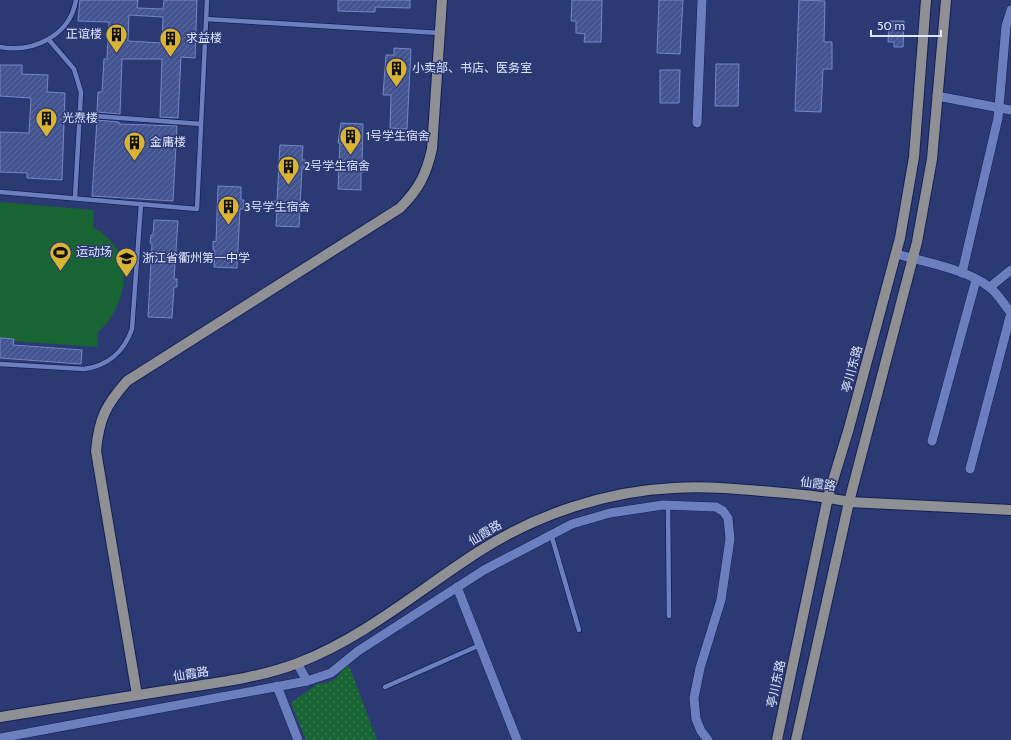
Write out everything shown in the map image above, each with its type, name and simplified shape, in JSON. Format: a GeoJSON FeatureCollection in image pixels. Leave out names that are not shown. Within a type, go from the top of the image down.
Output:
{"type":"FeatureCollection","features":[{"type":"Feature","properties":{"kind":"street"},"geometry":{"type":"LineString","coordinates":[[137,695],[96,451],[98,431],[109,401],[127,381],[400,208],[415,193],[427,172],[432,149],[442,0]]}},
{"type":"Feature","properties":{"kind":"street"},"geometry":{"type":"LineString","coordinates":[[697,123],[702,0]]}},
{"type":"Feature","properties":{"kind":"street","name":"亭川东路"},"geometry":{"type":"LineString","coordinates":[[777,740],[828,497],[849,428],[896,254],[914,157],[926,0]]}},
{"type":"Feature","properties":{"kind":"street"},"geometry":{"type":"LineString","coordinates":[[796,740],[849,502],[912,258],[932,160],[946,0]]}},
{"type":"Feature","properties":{"kind":"street"},"geometry":{"type":"LineString","coordinates":[[962,273],[998,118],[1006,26],[1011,10]]}},
{"type":"Feature","properties":{"kind":"street"},"geometry":{"type":"LineString","coordinates":[[937,96],[1011,110]]}},
{"type":"Feature","properties":{"kind":"street"},"geometry":{"type":"LineString","coordinates":[[896,254],[962,273],[990,287],[1011,313],[970,469]]}},
{"type":"Feature","properties":{"kind":"street"},"geometry":{"type":"LineString","coordinates":[[990,287],[1011,270]]}},
{"type":"Feature","properties":{"kind":"street"},"geometry":{"type":"LineString","coordinates":[[932,441],[976,280]]}},
{"type":"Feature","properties":{"kind":"street","name":"仙霞路"},"geometry":{"type":"LineString","coordinates":[[0,717],[256,676],[297,663],[328,650],[386,617],[478,551],[518,528],[569,509],[620,495],[672,488],[724,487],[828,497],[849,502],[1011,510]]}},
{"type":"Feature","properties":{"kind":"street"},"geometry":{"type":"LineString","coordinates":[[0,738],[307,681],[331,673],[358,651],[484,570],[551,534],[572,524],[610,513],[668,505],[716,507],[723,511],[728,518],[730,526],[730,539],[721,600],[700,668],[694,698],[696,719],[701,731],[708,740]]}},
{"type":"Feature","properties":{"kind":"street"},"geometry":{"type":"LineString","coordinates":[[457,588],[517,740]]}},
{"type":"Feature","properties":{"kind":"street"},"geometry":{"type":"LineString","coordinates":[[297,663],[307,681]]}},
{"type":"Feature","properties":{"kind":"street"},"geometry":{"type":"LineString","coordinates":[[276,686],[298,740]]}},
{"type":"Feature","properties":{"kind":"lane"},"geometry":{"type":"LineString","coordinates":[[0,46],[13,49],[31,47],[49,40],[64,26],[75,8],[76,0]]}},
{"type":"Feature","properties":{"kind":"lane"},"geometry":{"type":"LineString","coordinates":[[0,192],[197,209],[207,0]]}},
{"type":"Feature","properties":{"kind":"lane"},"geometry":{"type":"LineString","coordinates":[[206,18],[440,33]]}},
{"type":"Feature","properties":{"kind":"lane"},"geometry":{"type":"LineString","coordinates":[[49,40],[74,69],[82,92],[75,198]]}},
{"type":"Feature","properties":{"kind":"lane"},"geometry":{"type":"LineString","coordinates":[[81,115],[201,124]]}},
{"type":"Feature","properties":{"kind":"lane"},"geometry":{"type":"LineString","coordinates":[[0,364],[84,369],[94,368],[107,362],[120,351],[129,339],[132,329],[141,204]]}},
{"type":"Feature","properties":{"kind":"lane"},"geometry":{"type":"LineString","coordinates":[[668,505],[669,616]]}},
{"type":"Feature","properties":{"kind":"lane"},"geometry":{"type":"LineString","coordinates":[[551,534],[579,630]]}},
{"type":"Feature","properties":{"kind":"lane"},"geometry":{"type":"LineString","coordinates":[[385,687],[480,645]]}},
{"type":"Feature","properties":{"kind":"green space","name":"运动场"},"geometry":{"type":"Polygon","coordinates":[[[0,202],[94,210],[93,227],[114,245],[120,255],[124,279],[122,291],[113,314],[98,332],[97,347],[0,340],[0,202]]]}},
{"type":"Feature","properties":{"kind":"green space"},"geometry":{"type":"Polygon","coordinates":[[[348,663],[377,740],[306,740],[291,703],[317,684],[330,682],[336,678],[348,663]]]}},
{"type":"Feature","properties":{"kind":"building"},"geometry":{"type":"Polygon","coordinates":[[[80,0],[138,0],[137,8],[163,9],[164,0],[197,0],[195,58],[181,57],[178,118],[160,117],[162,59],[122,59],[120,114],[97,112],[98,92],[102,92],[104,59],[107,59],[109,22],[78,21],[80,0]],[[129,15],[128,41],[162,43],[163,17],[129,15]]]}},
{"type":"Feature","properties":{"kind":"building"},"geometry":{"type":"Polygon","coordinates":[[[338,0],[410,0],[410,8],[375,7],[375,12],[338,11],[338,0]]]}},
{"type":"Feature","properties":{"kind":"building"},"geometry":{"type":"Polygon","coordinates":[[[572,0],[602,0],[601,42],[584,42],[585,34],[576,33],[576,21],[571,21],[572,0]]]}},
{"type":"Feature","properties":{"kind":"building"},"geometry":{"type":"Polygon","coordinates":[[[659,0],[683,0],[680,54],[657,53],[659,0]]]}},
{"type":"Feature","properties":{"kind":"building"},"geometry":{"type":"Polygon","coordinates":[[[799,0],[825,1],[824,42],[832,42],[832,69],[823,69],[821,112],[795,111],[799,0]]]}},
{"type":"Feature","properties":{"kind":"building"},"geometry":{"type":"Polygon","coordinates":[[[889,21],[904,21],[903,47],[894,47],[894,42],[888,42],[889,21]]]}},
{"type":"Feature","properties":{"kind":"building","name":"小卖部、书店、医务室"},"geometry":{"type":"Polygon","coordinates":[[[394,48],[411,49],[407,129],[390,128],[391,95],[383,95],[386,55],[394,55],[394,48]]]}},
{"type":"Feature","properties":{"kind":"building"},"geometry":{"type":"Polygon","coordinates":[[[716,64],[739,64],[738,106],[715,106],[716,64]]]}},
{"type":"Feature","properties":{"kind":"building","name":"光焘楼"},"geometry":{"type":"Polygon","coordinates":[[[0,65],[22,65],[22,74],[48,75],[47,92],[65,93],[62,180],[27,178],[27,173],[0,172],[0,132],[29,133],[31,98],[0,96],[0,65]]]}},
{"type":"Feature","properties":{"kind":"building"},"geometry":{"type":"Polygon","coordinates":[[[660,70],[680,70],[679,103],[660,103],[660,70]]]}},
{"type":"Feature","properties":{"kind":"building","name":"金庸楼"},"geometry":{"type":"Polygon","coordinates":[[[97,120],[119,122],[119,124],[177,126],[173,201],[92,196],[97,120]]]}},
{"type":"Feature","properties":{"kind":"building","name":"1号学生宿舍"},"geometry":{"type":"Polygon","coordinates":[[[341,123],[363,124],[362,164],[364,164],[364,172],[361,172],[361,190],[338,189],[340,143],[338,143],[341,123]]]}},
{"type":"Feature","properties":{"kind":"building","name":"2号学生宿舍"},"geometry":{"type":"Polygon","coordinates":[[[280,145],[303,146],[302,160],[305,160],[304,168],[302,168],[299,227],[276,226],[277,210],[274,210],[274,201],[277,201],[280,145]]]}},
{"type":"Feature","properties":{"kind":"building","name":"3号学生宿舍"},"geometry":{"type":"Polygon","coordinates":[[[218,186],[241,187],[241,200],[244,200],[243,209],[240,209],[237,268],[214,267],[215,250],[213,250],[213,241],[216,242],[218,186]]]}},
{"type":"Feature","properties":{"kind":"building"},"geometry":{"type":"Polygon","coordinates":[[[154,220],[178,221],[174,279],[177,279],[177,287],[174,287],[172,318],[148,317],[152,244],[150,243],[151,235],[153,235],[154,220]]]}},
{"type":"Feature","properties":{"kind":"building"},"geometry":{"type":"Polygon","coordinates":[[[0,338],[14,339],[13,345],[82,350],[81,364],[0,358],[0,338]]]}},
{"type":"Feature","properties":{"kind":"place","name":"正谊楼"},"geometry":{"type":"Point","coordinates":[117,54]}},
{"type":"Feature","properties":{"kind":"place","name":"求益楼"},"geometry":{"type":"Point","coordinates":[171,58]}},
{"type":"Feature","properties":{"kind":"place","name":"小卖部、书店、医务室"},"geometry":{"type":"Point","coordinates":[396,88]}},
{"type":"Feature","properties":{"kind":"place","name":"光焘楼"},"geometry":{"type":"Point","coordinates":[46,138]}},
{"type":"Feature","properties":{"kind":"place","name":"1号学生宿舍"},"geometry":{"type":"Point","coordinates":[351,156]}},
{"type":"Feature","properties":{"kind":"place","name":"金庸楼"},"geometry":{"type":"Point","coordinates":[135,162]}},
{"type":"Feature","properties":{"kind":"place","name":"2号学生宿舍"},"geometry":{"type":"Point","coordinates":[289,186]}},
{"type":"Feature","properties":{"kind":"place","name":"3号学生宿舍"},"geometry":{"type":"Point","coordinates":[228,226]}},
{"type":"Feature","properties":{"kind":"place","name":"运动场"},"geometry":{"type":"Point","coordinates":[61,272]}},
{"type":"Feature","properties":{"kind":"place","name":"浙江省衢州第一中学"},"geometry":{"type":"Point","coordinates":[127,278]}}]}
